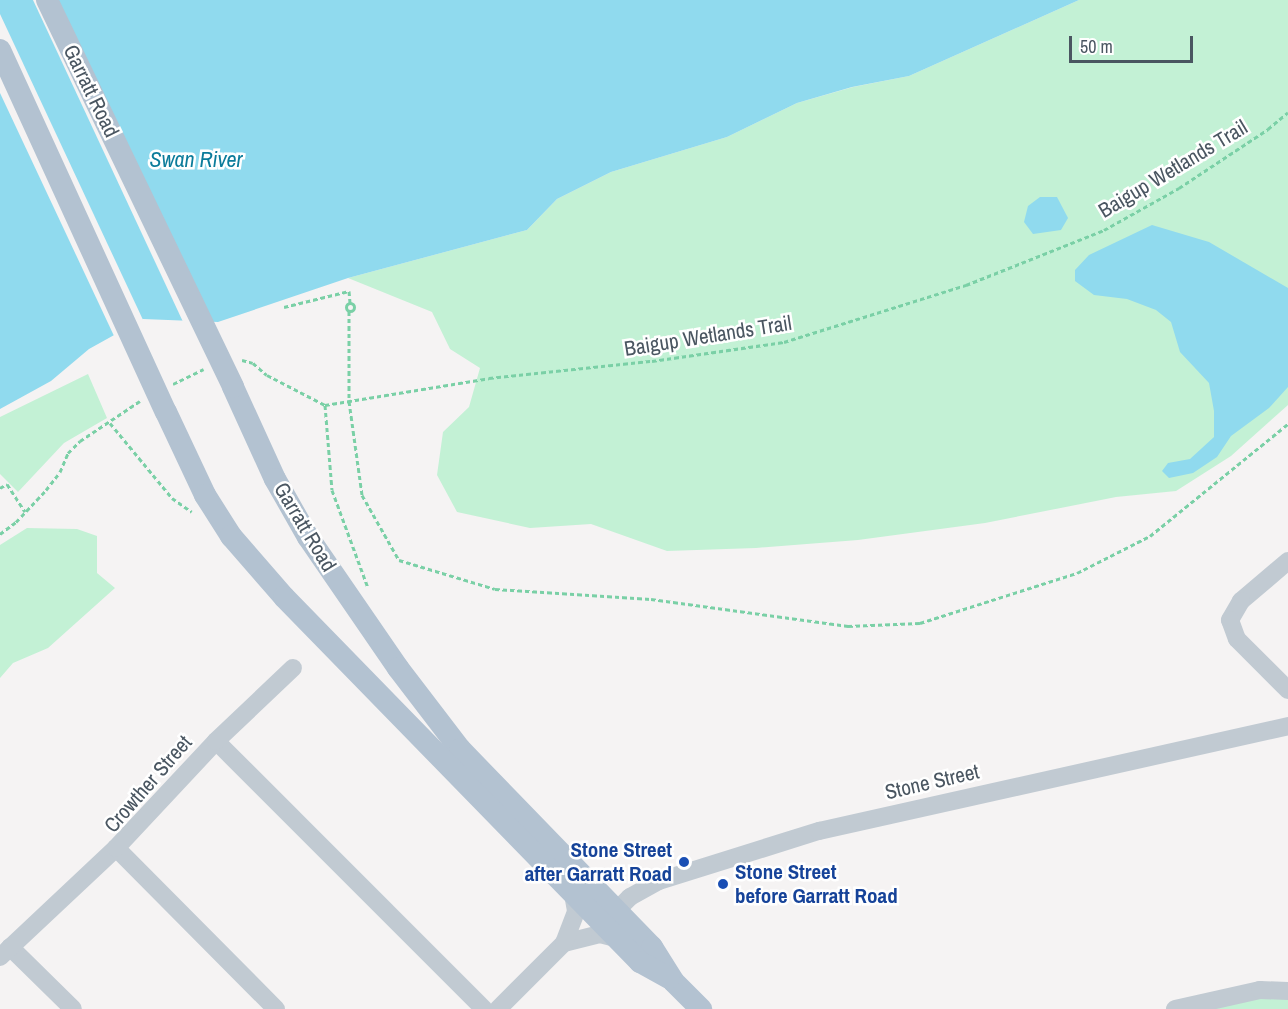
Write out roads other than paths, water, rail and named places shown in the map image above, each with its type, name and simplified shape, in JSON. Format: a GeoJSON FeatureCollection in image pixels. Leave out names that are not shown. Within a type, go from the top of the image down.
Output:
{"type":"FeatureCollection","features":[{"type":"Feature","properties":{"kind":"main road","name":"Garratt Road"},"geometry":{"type":"LineString","coordinates":[[47,0],[275,479],[308,537],[380,643],[460,749],[612,925]]}},
{"type":"Feature","properties":{"kind":"main road","name":"Garratt Road"},"geometry":{"type":"LineString","coordinates":[[0,50],[205,495],[231,536],[284,597],[573,894],[612,925],[652,947],[673,981],[701,1009]]}},
{"type":"Feature","properties":{"kind":"street"},"geometry":{"type":"LineString","coordinates":[[1288,561],[1241,601],[1230,620],[1237,639],[1288,690]]}},
{"type":"Feature","properties":{"kind":"street","name":"Crowther Street"},"geometry":{"type":"LineString","coordinates":[[276,1009],[116,848],[216,741],[294,668]]}},
{"type":"Feature","properties":{"kind":"street","name":"Stone Street"},"geometry":{"type":"LineString","coordinates":[[612,925],[635,894],[659,882],[819,831],[1288,726]]}},
{"type":"Feature","properties":{"kind":"street"},"geometry":{"type":"LineString","coordinates":[[216,741],[484,1009]]}},
{"type":"Feature","properties":{"kind":"street"},"geometry":{"type":"LineString","coordinates":[[73,1009],[5,952],[116,848]]}},
{"type":"Feature","properties":{"kind":"street"},"geometry":{"type":"LineString","coordinates":[[498,1009],[564,943],[576,911],[573,894]]}},
{"type":"Feature","properties":{"kind":"street"},"geometry":{"type":"LineString","coordinates":[[564,943],[600,934],[612,925]]}},
{"type":"Feature","properties":{"kind":"street"},"geometry":{"type":"LineString","coordinates":[[1175,1009],[1260,990],[1288,991]]}},
{"type":"Feature","properties":{"kind":"water","name":"Swan River"},"geometry":{"type":"Polygon","coordinates":[[[0,0],[1079,0],[909,76],[852,87],[797,103],[727,137],[611,172],[557,199],[527,230],[348,278],[218,322],[143,319],[89,349],[51,381],[0,409],[0,0]]]}},
{"type":"Feature","properties":{"kind":"water"},"geometry":{"type":"Polygon","coordinates":[[[1040,197],[1057,197],[1068,218],[1061,230],[1033,234],[1024,222],[1028,206],[1040,197]]]}},
{"type":"Feature","properties":{"kind":"water"},"geometry":{"type":"Polygon","coordinates":[[[1152,225],[1209,242],[1288,288],[1288,387],[1269,408],[1231,436],[1217,457],[1193,473],[1169,478],[1162,471],[1168,463],[1190,459],[1214,437],[1214,411],[1209,383],[1180,352],[1171,322],[1156,310],[1127,299],[1094,295],[1075,281],[1075,270],[1089,255],[1152,225]]]}},
{"type":"Feature","properties":{"kind":"place","name":"Stone Street after Garratt Road"},"geometry":{"type":"Point","coordinates":[684,862]}},
{"type":"Feature","properties":{"kind":"place","name":"Stone Street before Garratt Road"},"geometry":{"type":"Point","coordinates":[723,884]}}]}
